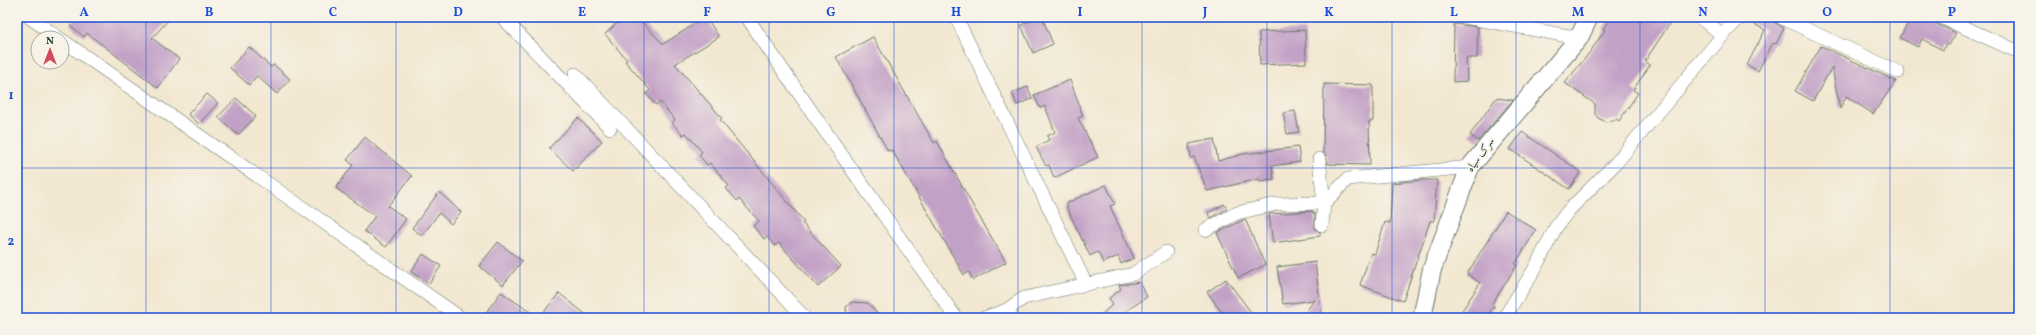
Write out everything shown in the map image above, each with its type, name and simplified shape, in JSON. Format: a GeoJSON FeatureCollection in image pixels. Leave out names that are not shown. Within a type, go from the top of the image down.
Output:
{"type":"FeatureCollection","features":[{"type":"Feature","properties":{"kind":"street"},"geometry":{"type":"LineString","coordinates":[[29,17],[48,30]]}},
{"type":"Feature","properties":{"kind":"street"},"geometry":{"type":"LineString","coordinates":[[502,17],[610,128]]}},
{"type":"Feature","properties":{"kind":"street"},"geometry":{"type":"LineString","coordinates":[[747,17],[818,122],[873,197],[956,318]]}},
{"type":"Feature","properties":{"kind":"street"},"geometry":{"type":"LineString","coordinates":[[956,17],[1086,284]]}},
{"type":"Feature","properties":{"kind":"street"},"geometry":{"type":"LineString","coordinates":[[1465,17],[1579,38]]}},
{"type":"Feature","properties":{"kind":"street","name":"سرک سیاه"},"geometry":{"type":"LineString","coordinates":[[1422,318],[1432,269],[1470,167],[1579,38],[1589,17]]}},
{"type":"Feature","properties":{"kind":"street"},"geometry":{"type":"LineString","coordinates":[[1699,17],[1723,35]]}},
{"type":"Feature","properties":{"kind":"street"},"geometry":{"type":"LineString","coordinates":[[1504,318],[1534,270],[1556,227],[1568,212],[1616,163],[1723,35],[1740,17]]}},
{"type":"Feature","properties":{"kind":"street"},"geometry":{"type":"LineString","coordinates":[[1780,17],[1898,72]]}},
{"type":"Feature","properties":{"kind":"street"},"geometry":{"type":"LineString","coordinates":[[1941,17],[2019,52]]}},
{"type":"Feature","properties":{"kind":"street"},"geometry":{"type":"LineString","coordinates":[[70,46],[461,318]]}},
{"type":"Feature","properties":{"kind":"street"},"geometry":{"type":"LineString","coordinates":[[575,74],[805,318]]}},
{"type":"Feature","properties":{"kind":"street"},"geometry":{"type":"LineString","coordinates":[[1319,159],[1324,203],[1322,225]]}},
{"type":"Feature","properties":{"kind":"street"},"geometry":{"type":"LineString","coordinates":[[1205,230],[1236,213],[1276,204],[1324,203],[1348,179],[1470,167]]}},
{"type":"Feature","properties":{"kind":"street"},"geometry":{"type":"LineString","coordinates":[[984,318],[1009,315],[1024,298],[1133,274],[1166,252]]}},
{"type":"Feature","properties":{"kind":"building"},"geometry":{"type":"Polygon","coordinates":[[[76,17],[171,17],[152,38],[179,59],[158,88],[87,33],[84,37],[70,25],[76,17]]]}},
{"type":"Feature","properties":{"kind":"building"},"geometry":{"type":"Polygon","coordinates":[[[624,17],[637,17],[663,44],[706,17],[719,37],[675,64],[722,118],[720,120],[804,222],[802,223],[841,266],[818,287],[779,243],[775,246],[767,237],[764,239],[753,226],[759,221],[739,199],[737,201],[726,188],[729,186],[710,163],[707,165],[699,155],[702,152],[686,133],[683,135],[672,123],[675,120],[660,102],[656,105],[646,94],[650,90],[625,61],[627,60],[605,34],[624,17]]]}},
{"type":"Feature","properties":{"kind":"building"},"geometry":{"type":"Polygon","coordinates":[[[1042,17],[1053,44],[1033,53],[1021,25],[1042,17]]]}},
{"type":"Feature","properties":{"kind":"building"},"geometry":{"type":"Polygon","coordinates":[[[1611,17],[1674,17],[1645,61],[1650,65],[1633,90],[1638,93],[1619,121],[1616,119],[1606,122],[1598,118],[1595,114],[1595,104],[1565,83],[1590,52],[1605,30],[1603,29],[1611,17]]]}},
{"type":"Feature","properties":{"kind":"building"},"geometry":{"type":"Polygon","coordinates":[[[1748,17],[1772,17],[1774,22],[1784,28],[1776,44],[1773,43],[1758,71],[1747,65],[1765,30],[1747,20],[1748,17]]]}},
{"type":"Feature","properties":{"kind":"building"},"geometry":{"type":"Polygon","coordinates":[[[1911,17],[1922,17],[1956,33],[1949,45],[1946,44],[1943,50],[1922,39],[1918,47],[1900,38],[1911,17]]]}},
{"type":"Feature","properties":{"kind":"building"},"geometry":{"type":"Polygon","coordinates":[[[1454,24],[1478,27],[1477,58],[1466,58],[1467,81],[1453,82],[1454,24]]]}},
{"type":"Feature","properties":{"kind":"building"},"geometry":{"type":"Polygon","coordinates":[[[1305,30],[1306,63],[1260,65],[1259,32],[1305,30]]]}},
{"type":"Feature","properties":{"kind":"building"},"geometry":{"type":"Polygon","coordinates":[[[873,37],[934,143],[937,141],[1006,262],[973,280],[969,272],[964,275],[892,150],[888,151],[836,57],[873,37]]]}},
{"type":"Feature","properties":{"kind":"building"},"geometry":{"type":"Polygon","coordinates":[[[1821,46],[1896,81],[1873,114],[1846,96],[1840,109],[1832,67],[1813,101],[1795,91],[1821,46]]]}},
{"type":"Feature","properties":{"kind":"building"},"geometry":{"type":"Polygon","coordinates":[[[249,47],[271,67],[274,65],[290,79],[277,94],[257,76],[249,85],[230,68],[249,47]]]}},
{"type":"Feature","properties":{"kind":"building"},"geometry":{"type":"Polygon","coordinates":[[[1070,80],[1083,116],[1078,118],[1098,157],[1054,178],[1049,165],[1046,166],[1036,147],[1049,140],[1047,136],[1055,132],[1045,106],[1040,108],[1034,95],[1070,80]]]}},
{"type":"Feature","properties":{"kind":"building"},"geometry":{"type":"Polygon","coordinates":[[[1324,84],[1373,85],[1373,121],[1369,121],[1370,165],[1328,164],[1326,155],[1323,152],[1324,84]]]}},
{"type":"Feature","properties":{"kind":"building"},"geometry":{"type":"Polygon","coordinates":[[[1028,87],[1032,99],[1017,105],[1012,93],[1028,87]]]}},
{"type":"Feature","properties":{"kind":"building"},"geometry":{"type":"Polygon","coordinates":[[[207,94],[218,103],[199,124],[188,114],[207,94]]]}},
{"type":"Feature","properties":{"kind":"building"},"geometry":{"type":"Polygon","coordinates":[[[236,98],[256,116],[238,135],[218,117],[236,98]]]}},
{"type":"Feature","properties":{"kind":"building"},"geometry":{"type":"Polygon","coordinates":[[[1496,98],[1513,100],[1478,141],[1470,135],[1496,98]]]}},
{"type":"Feature","properties":{"kind":"building"},"geometry":{"type":"Polygon","coordinates":[[[1295,111],[1299,132],[1287,134],[1283,113],[1295,111]]]}},
{"type":"Feature","properties":{"kind":"building"},"geometry":{"type":"Polygon","coordinates":[[[578,118],[602,141],[573,171],[549,148],[578,118]]]}},
{"type":"Feature","properties":{"kind":"building"},"geometry":{"type":"Polygon","coordinates":[[[1522,132],[1581,172],[1569,189],[1510,149],[1522,132]]]}},
{"type":"Feature","properties":{"kind":"building"},"geometry":{"type":"Polygon","coordinates":[[[365,137],[412,176],[388,206],[406,219],[386,247],[364,231],[375,216],[336,188],[353,165],[347,160],[365,137]]]}},
{"type":"Feature","properties":{"kind":"building"},"geometry":{"type":"Polygon","coordinates":[[[1214,139],[1218,161],[1243,154],[1298,147],[1300,162],[1272,166],[1274,179],[1260,181],[1259,179],[1207,191],[1194,157],[1191,158],[1189,144],[1214,139]]]}},
{"type":"Feature","properties":{"kind":"building"},"geometry":{"type":"Polygon","coordinates":[[[1437,180],[1434,221],[1430,221],[1403,301],[1360,285],[1371,253],[1375,254],[1385,222],[1390,223],[1392,183],[1437,180]]]}},
{"type":"Feature","properties":{"kind":"building"},"geometry":{"type":"Polygon","coordinates":[[[1106,185],[1115,204],[1110,206],[1134,258],[1121,264],[1118,256],[1103,263],[1098,252],[1090,256],[1067,208],[1067,203],[1106,185]]]}},
{"type":"Feature","properties":{"kind":"building"},"geometry":{"type":"Polygon","coordinates":[[[439,192],[461,212],[451,224],[439,213],[422,236],[412,228],[439,192]]]}},
{"type":"Feature","properties":{"kind":"building"},"geometry":{"type":"Polygon","coordinates":[[[1224,204],[1227,209],[1210,218],[1208,213],[1224,204]]]}},
{"type":"Feature","properties":{"kind":"building"},"geometry":{"type":"Polygon","coordinates":[[[1313,211],[1313,213],[1315,213],[1315,228],[1320,232],[1320,236],[1273,243],[1269,214],[1313,211]]]}},
{"type":"Feature","properties":{"kind":"building"},"geometry":{"type":"Polygon","coordinates":[[[1506,211],[1536,230],[1515,264],[1517,265],[1492,304],[1494,306],[1486,318],[1469,318],[1461,312],[1480,283],[1467,274],[1506,211]]]}},
{"type":"Feature","properties":{"kind":"building"},"geometry":{"type":"Polygon","coordinates":[[[1245,219],[1265,265],[1238,278],[1217,233],[1245,219]]]}},
{"type":"Feature","properties":{"kind":"building"},"geometry":{"type":"Polygon","coordinates":[[[498,242],[522,261],[503,285],[479,266],[498,242]]]}},
{"type":"Feature","properties":{"kind":"building"},"geometry":{"type":"Polygon","coordinates":[[[423,254],[441,266],[429,284],[411,272],[423,254]]]}},
{"type":"Feature","properties":{"kind":"building"},"geometry":{"type":"Polygon","coordinates":[[[1315,262],[1322,318],[1302,318],[1314,300],[1283,304],[1277,267],[1315,262]]]}},
{"type":"Feature","properties":{"kind":"building"},"geometry":{"type":"Polygon","coordinates":[[[1226,279],[1251,312],[1243,318],[1226,318],[1207,292],[1226,279]]]}},
{"type":"Feature","properties":{"kind":"building"},"geometry":{"type":"Polygon","coordinates":[[[1140,282],[1147,297],[1116,318],[1098,318],[1113,304],[1109,298],[1121,289],[1119,285],[1140,282]]]}},
{"type":"Feature","properties":{"kind":"building"},"geometry":{"type":"Polygon","coordinates":[[[501,292],[539,318],[482,318],[501,292]]]}},
{"type":"Feature","properties":{"kind":"building"},"geometry":{"type":"Polygon","coordinates":[[[559,293],[590,318],[539,318],[559,293]]]}},
{"type":"Feature","properties":{"kind":"building"},"geometry":{"type":"Polygon","coordinates":[[[852,302],[868,303],[881,318],[847,318],[846,307],[852,302]]]}}]}
